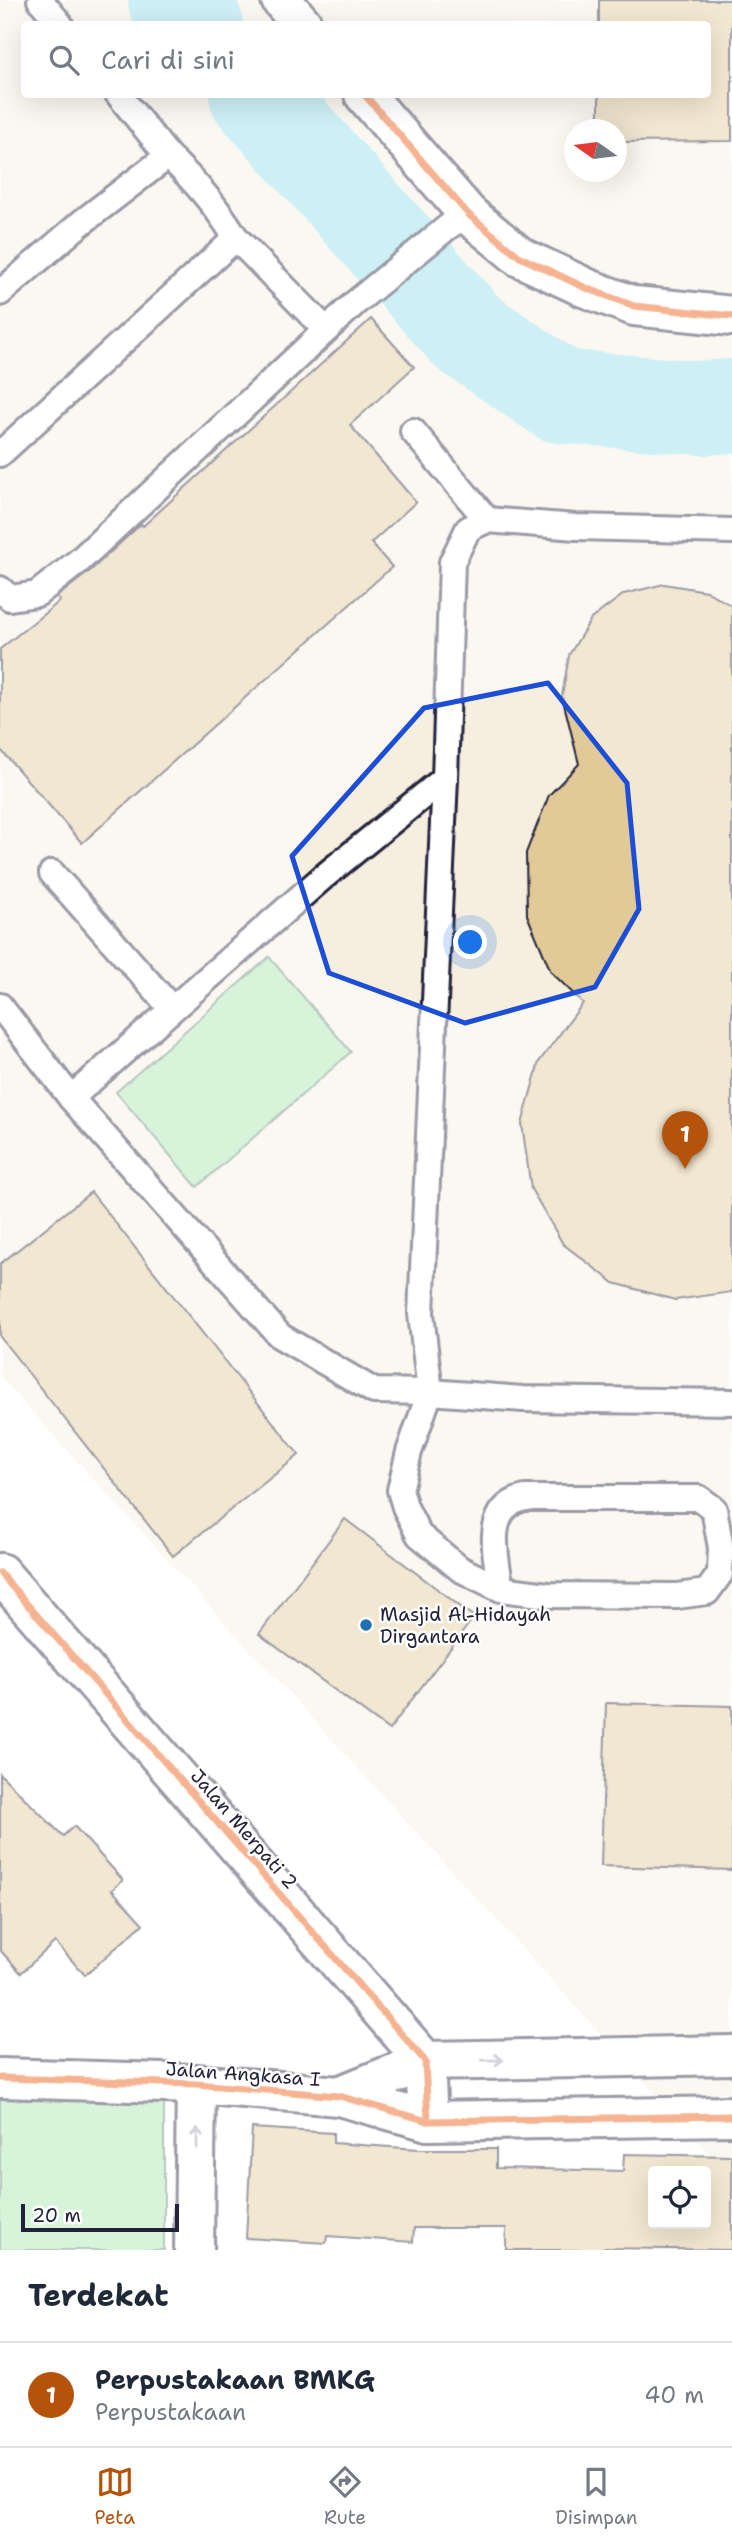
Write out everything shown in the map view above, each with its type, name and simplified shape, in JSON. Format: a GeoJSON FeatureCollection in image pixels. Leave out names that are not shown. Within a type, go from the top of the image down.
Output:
{"type":"FeatureCollection","features":[{"type":"Feature","properties":{"kind":"street"},"geometry":{"type":"LineString","coordinates":[[281,0],[299,21]]}},
{"type":"Feature","properties":{"kind":"street"},"geometry":{"type":"LineString","coordinates":[[367,98],[458,220],[520,257],[586,288],[634,306],[732,316]]}},
{"type":"Feature","properties":{"kind":"street","name":"Jalan Merpati 2"},"geometry":{"type":"LineString","coordinates":[[0,1573],[425,2061]]}},
{"type":"Feature","properties":{"kind":"street","name":"Jalan Angkasa I"},"geometry":{"type":"LineString","coordinates":[[339,2096],[425,2061],[732,2055]]}},
{"type":"Feature","properties":{"kind":"street"},"geometry":{"type":"LineString","coordinates":[[425,2061],[428,2120]]}},
{"type":"Feature","properties":{"kind":"street","name":"Jalan Angkasa I"},"geometry":{"type":"LineString","coordinates":[[0,2078],[197,2084],[339,2096],[428,2120],[732,2116]]}},
{"type":"Feature","properties":{"kind":"street"},"geometry":{"type":"LineString","coordinates":[[194,2250],[197,2084]]}},
{"type":"Feature","properties":{"kind":"lane"},"geometry":{"type":"LineString","coordinates":[[40,0],[58,21]]}},
{"type":"Feature","properties":{"kind":"lane"},"geometry":{"type":"LineString","coordinates":[[121,98],[168,156],[190,176],[236,238],[326,330]]}},
{"type":"Feature","properties":{"kind":"lane"},"geometry":{"type":"LineString","coordinates":[[0,293],[81,223],[168,156]]}},
{"type":"Feature","properties":{"kind":"lane"},"geometry":{"type":"LineString","coordinates":[[3,598],[37,594],[80,560],[355,303],[458,220]]}},
{"type":"Feature","properties":{"kind":"lane"},"geometry":{"type":"LineString","coordinates":[[0,454],[236,238]]}},
{"type":"Feature","properties":{"kind":"lane"},"geometry":{"type":"LineString","coordinates":[[413,431],[486,520]]}},
{"type":"Feature","properties":{"kind":"lane"},"geometry":{"type":"LineString","coordinates":[[501,1589],[494,1540],[498,1518],[510,1501],[525,1498],[699,1499],[714,1509],[722,1548],[720,1574],[707,1592],[677,1596],[548,1595],[501,1589],[460,1569],[419,1535],[400,1490],[409,1452],[430,1392],[421,1314],[452,562],[468,528],[486,520],[576,527],[732,531]]}},
{"type":"Feature","properties":{"kind":"lane"},"geometry":{"type":"LineString","coordinates":[[71,1098],[323,878],[445,778]]}},
{"type":"Feature","properties":{"kind":"lane"},"geometry":{"type":"LineString","coordinates":[[52,873],[173,1009]]}},
{"type":"Feature","properties":{"kind":"lane"},"geometry":{"type":"LineString","coordinates":[[0,1006],[71,1098],[280,1336],[374,1391],[523,1399],[732,1402]]}},
{"type":"Feature","properties":{"kind":"highlighted area"},"geometry":{"type":"Polygon","coordinates":[[[548,683],[627,783],[639,909],[595,987],[465,1023],[329,973],[292,856],[424,708],[548,683]]]}},
{"type":"Feature","properties":{"kind":"shaded area"},"geometry":{"type":"Polygon","coordinates":[[[0,0],[732,0],[732,2157],[713,2157],[0,1377],[0,0]]]}},
{"type":"Feature","properties":{"kind":"green space"},"geometry":{"type":"Polygon","coordinates":[[[269,957],[351,1052],[197,1187],[116,1092],[269,957]]]}},
{"type":"Feature","properties":{"kind":"green space"},"geometry":{"type":"Polygon","coordinates":[[[0,2099],[164,2099],[164,2250],[0,2250],[0,2099]]]}},
{"type":"Feature","properties":{"kind":"building"},"geometry":{"type":"Polygon","coordinates":[[[599,0],[732,0],[732,141],[627,142],[627,119],[599,119],[599,98],[711,98],[711,21],[599,21],[599,0]]]}},
{"type":"Feature","properties":{"kind":"building"},"geometry":{"type":"Polygon","coordinates":[[[371,319],[414,367],[350,425],[416,502],[371,543],[392,567],[82,843],[0,749],[0,649],[60,601],[58,596],[141,524],[143,526],[371,319]]]}},
{"type":"Feature","properties":{"kind":"building"},"geometry":{"type":"Polygon","coordinates":[[[664,584],[706,591],[732,606],[732,1292],[675,1300],[614,1283],[563,1244],[531,1189],[522,1124],[539,1062],[583,1003],[551,972],[527,915],[526,853],[549,795],[579,764],[562,696],[569,655],[591,619],[624,594],[664,584]]]}},
{"type":"Feature","properties":{"kind":"building"},"geometry":{"type":"Polygon","coordinates":[[[91,1192],[299,1455],[173,1556],[0,1337],[0,1264],[91,1192]]]}},
{"type":"Feature","properties":{"kind":"building","name":"Masjid Al-Hidayah Dirgantara"},"geometry":{"type":"Polygon","coordinates":[[[345,1519],[474,1617],[389,1730],[259,1634],[345,1519]]]}},
{"type":"Feature","properties":{"kind":"building"},"geometry":{"type":"Polygon","coordinates":[[[606,1703],[732,1706],[732,1870],[601,1866],[606,1703]]]}},
{"type":"Feature","properties":{"kind":"building"},"geometry":{"type":"Polygon","coordinates":[[[0,1774],[63,1836],[74,1826],[123,1880],[112,1890],[143,1924],[85,1975],[55,1942],[21,1973],[0,1950],[0,1774]]]}},
{"type":"Feature","properties":{"kind":"building"},"geometry":{"type":"Polygon","coordinates":[[[252,2128],[333,2133],[333,2143],[419,2149],[496,2149],[496,2168],[623,2171],[624,2154],[732,2156],[732,2250],[506,2250],[506,2228],[414,2228],[413,2242],[327,2236],[326,2243],[246,2238],[252,2128]]]}},
{"type":"Feature","properties":{"kind":"waterway"},"geometry":{"type":"LineString","coordinates":[[175,0],[193,21]]}},
{"type":"Feature","properties":{"kind":"waterway"},"geometry":{"type":"LineString","coordinates":[[260,98],[468,333],[560,396],[701,408],[732,406]]}},
{"type":"Feature","properties":{"kind":"cycle path"},"geometry":{"type":"LineString","coordinates":[[367,98],[468,214],[520,257],[586,288],[634,306],[732,316]]}},
{"type":"Feature","properties":{"kind":"cycle path"},"geometry":{"type":"LineString","coordinates":[[0,1573],[425,2061],[428,2121]]}},
{"type":"Feature","properties":{"kind":"cycle path"},"geometry":{"type":"LineString","coordinates":[[0,2078],[196,2084],[339,2096],[428,2121],[732,2116]]}},
{"type":"Feature","properties":{"kind":"place","name":"Perpustakaan BMKG"},"geometry":{"type":"Point","coordinates":[685,1169]}},
{"type":"Feature","properties":{"kind":"place","name":"Masjid Al-Hidayah Dirgantara"},"geometry":{"type":"Point","coordinates":[366,1625]}}]}
